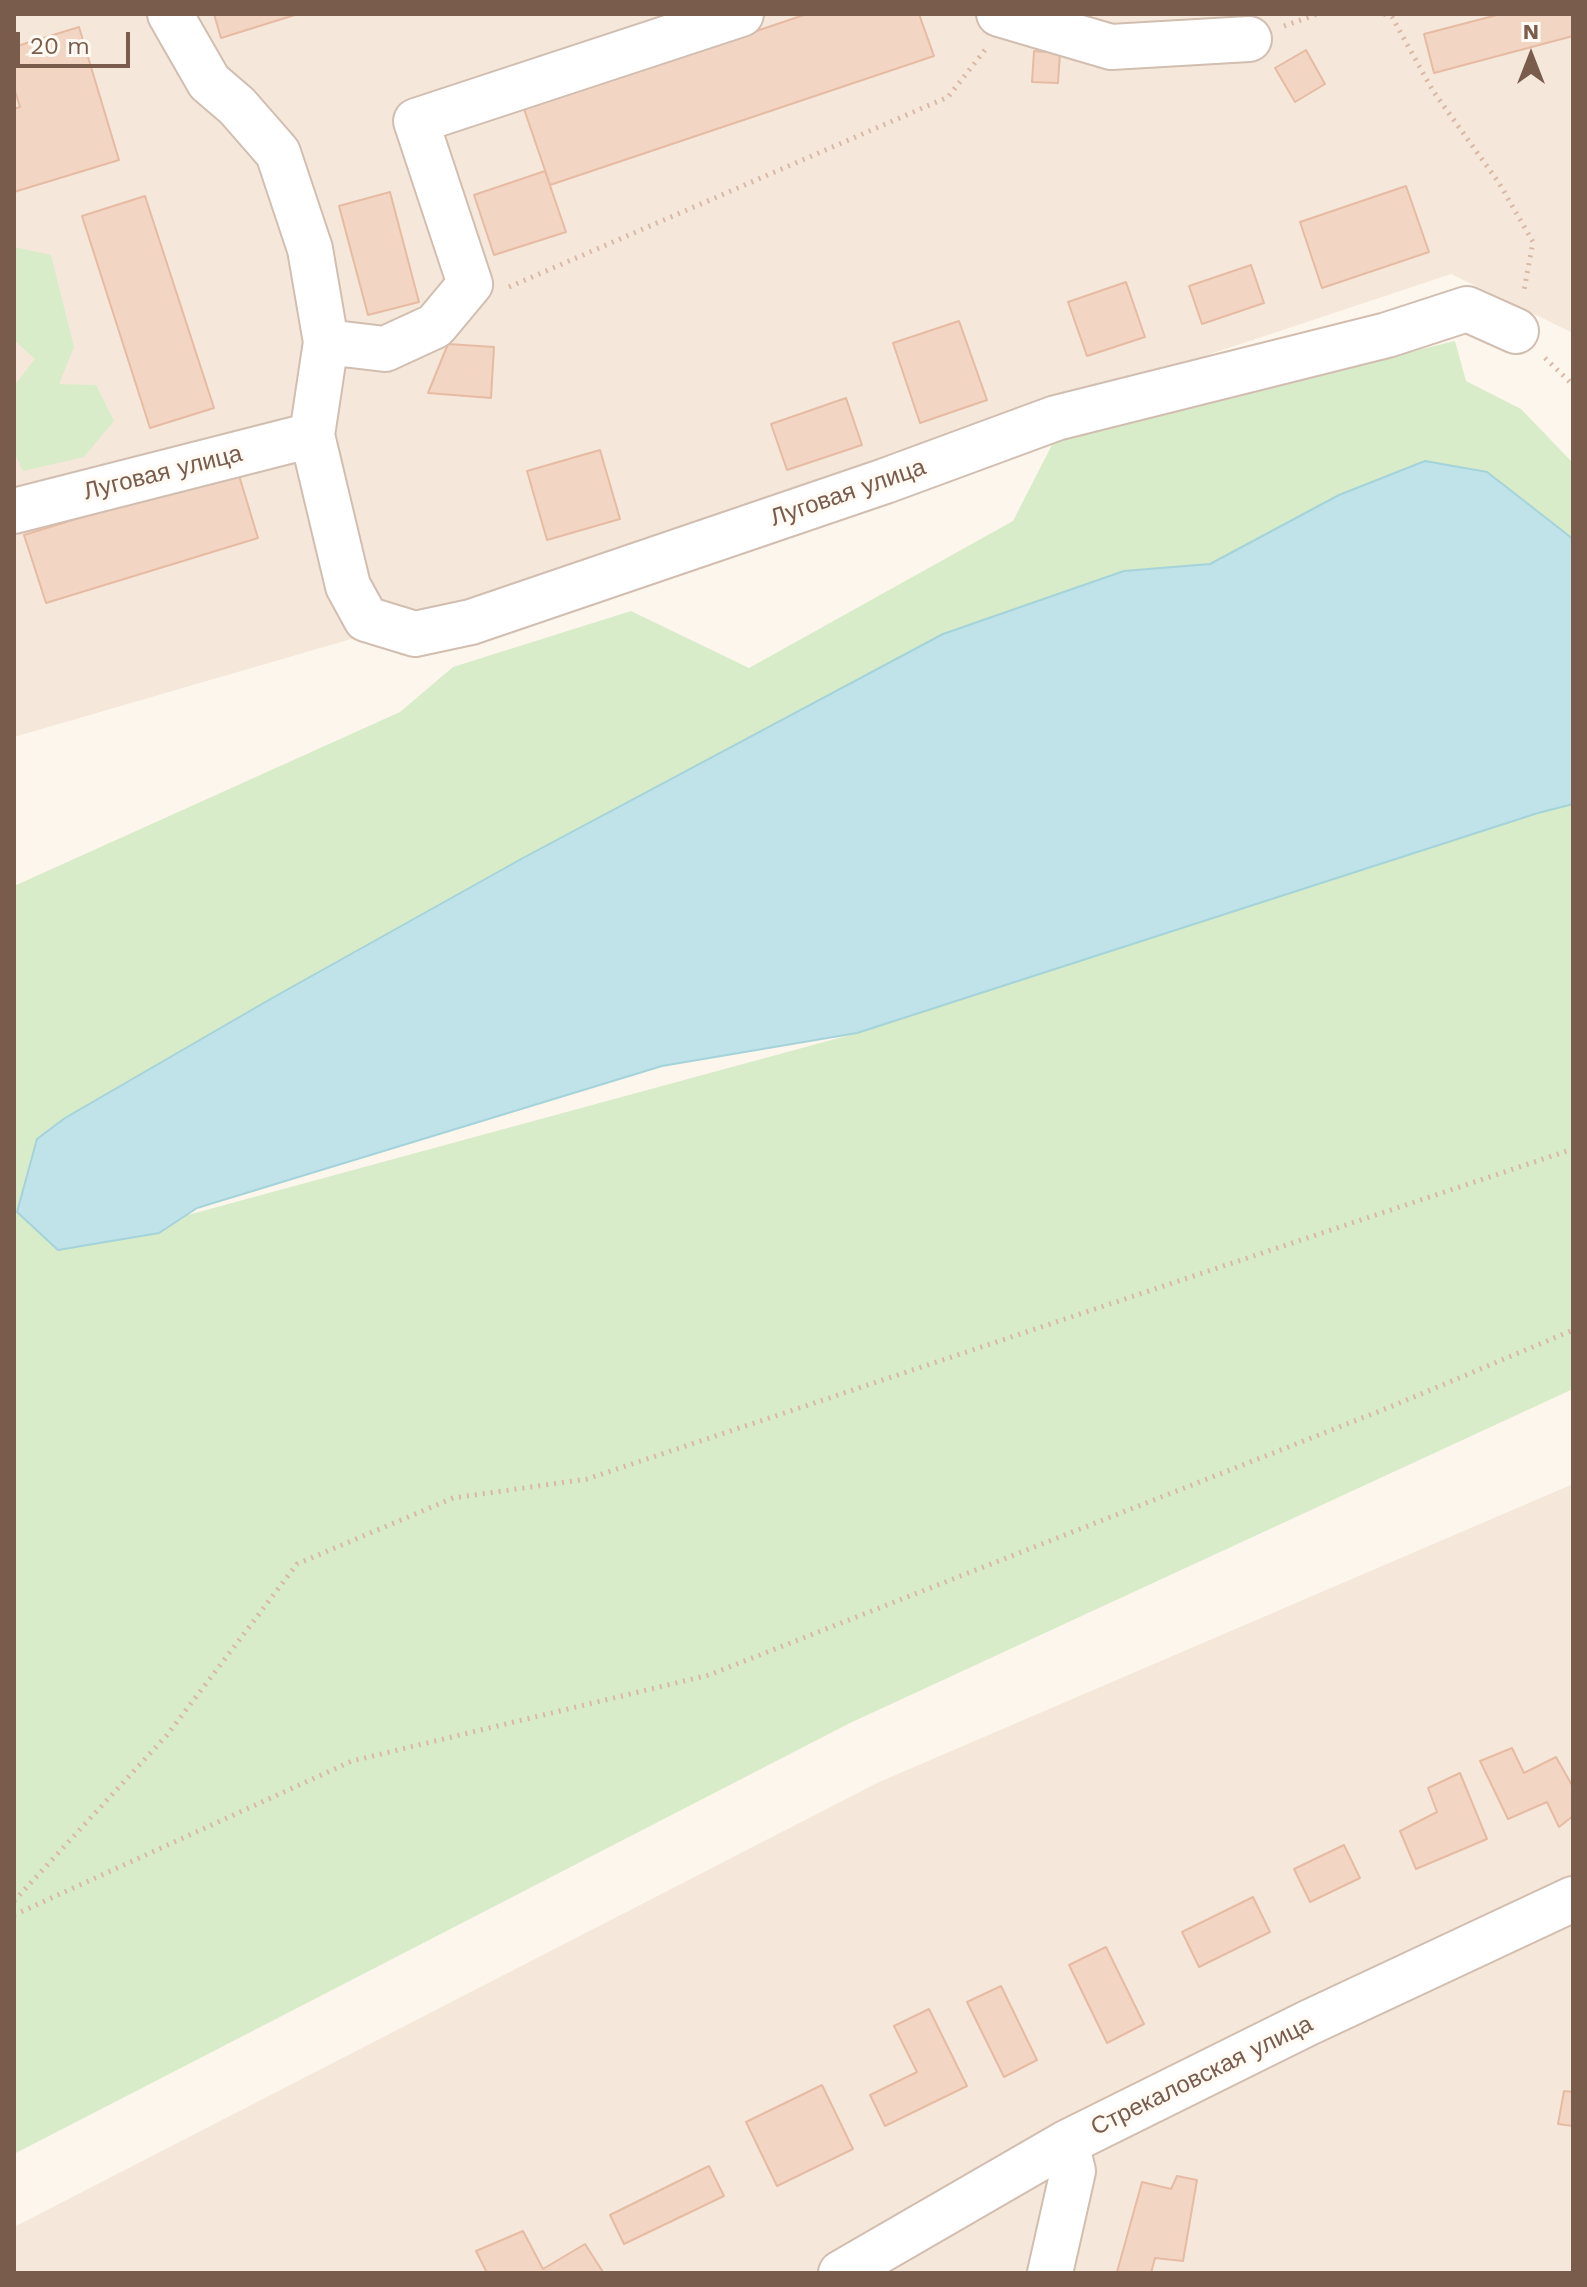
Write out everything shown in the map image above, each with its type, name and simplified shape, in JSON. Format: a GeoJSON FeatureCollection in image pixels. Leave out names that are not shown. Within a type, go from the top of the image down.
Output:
{"type":"FeatureCollection","features":[{"type":"Feature","properties":{"kind":"street","name":"Луговая улица"},"geometry":{"type":"LineString","coordinates":[[170,14],[209,82],[237,106],[278,153],[310,249],[326,342],[312,435],[348,586],[366,619],[415,634],[471,622],[885,481],[1056,418],[1387,335],[1467,309],[1516,331]]}},
{"type":"Feature","properties":{"kind":"street"},"geometry":{"type":"LineString","coordinates":[[326,342],[385,349],[435,326],[470,284],[416,121],[741,14]]}},
{"type":"Feature","properties":{"kind":"street"},"geometry":{"type":"LineString","coordinates":[[1004,16],[1111,47],[1249,39]]}},
{"type":"Feature","properties":{"kind":"street","name":"Луговая улица"},"geometry":{"type":"LineString","coordinates":[[14,511],[312,435]]}},
{"type":"Feature","properties":{"kind":"street","name":"Стрекаловская улица"},"geometry":{"type":"LineString","coordinates":[[841,2273],[1066,2143],[1308,2023],[1573,1899]]}},
{"type":"Feature","properties":{"kind":"street"},"geometry":{"type":"LineString","coordinates":[[1050,2273],[1073,2171],[1066,2143]]}},
{"type":"Feature","properties":{"kind":"path"},"geometry":{"type":"LineString","coordinates":[[1384,14],[1392,17],[1433,91],[1499,183],[1533,242],[1516,331]]}},
{"type":"Feature","properties":{"kind":"path"},"geometry":{"type":"LineString","coordinates":[[470,284],[501,290],[948,97],[1004,16]]}},
{"type":"Feature","properties":{"kind":"path"},"geometry":{"type":"LineString","coordinates":[[14,1901],[167,1735],[297,1564],[453,1498],[587,1479],[1573,1149]]}},
{"type":"Feature","properties":{"kind":"path"},"geometry":{"type":"LineString","coordinates":[[14,1915],[352,1761],[709,1675],[1390,1407],[1573,1330]]}},
{"type":"Feature","properties":{"kind":"shaded area"},"geometry":{"type":"Polygon","coordinates":[[[14,14],[1573,14],[1573,333],[1451,274],[372,633],[14,737],[14,14]]]}},
{"type":"Feature","properties":{"kind":"shaded area"},"geometry":{"type":"Polygon","coordinates":[[[1573,1484],[1573,2273],[14,2273],[14,2227],[879,1782],[1573,1484]]]}},
{"type":"Feature","properties":{"kind":"green space"},"geometry":{"type":"Polygon","coordinates":[[[14,247],[51,255],[74,347],[59,384],[96,385],[114,421],[84,457],[23,471],[14,452],[14,386],[35,359],[14,340],[14,247]]]}},
{"type":"Feature","properties":{"kind":"green space"},"geometry":{"type":"Polygon","coordinates":[[[1455,341],[1466,381],[1521,409],[1573,463],[1573,539],[1487,472],[1210,564],[1124,571],[59,1250],[857,1033],[1573,801],[1573,1389],[850,1723],[14,2154],[14,886],[400,712],[453,667],[631,611],[749,668],[1013,521],[1056,437],[1455,341]]]}},
{"type":"Feature","properties":{"kind":"water"},"geometry":{"type":"Polygon","coordinates":[[[1425,461],[1487,472],[1573,539],[1573,804],[857,1033],[662,1066],[197,1208],[159,1233],[58,1250],[17,1212],[37,1139],[65,1118],[523,858],[943,634],[1124,571],[1210,564],[1339,495],[1425,461]]]}},
{"type":"Feature","properties":{"kind":"building"},"geometry":{"type":"Polygon","coordinates":[[[214,14],[298,14],[221,38],[214,14]]]}},
{"type":"Feature","properties":{"kind":"building"},"geometry":{"type":"Polygon","coordinates":[[[807,14],[919,14],[934,56],[550,185],[524,109],[807,14]]]}},
{"type":"Feature","properties":{"kind":"building"},"geometry":{"type":"Polygon","coordinates":[[[1501,14],[1573,14],[1573,36],[1434,73],[1424,34],[1501,14]]]}},
{"type":"Feature","properties":{"kind":"building"},"geometry":{"type":"Polygon","coordinates":[[[79,27],[119,160],[14,192],[14,109],[20,107],[14,88],[14,47],[79,27]]]}},
{"type":"Feature","properties":{"kind":"building"},"geometry":{"type":"Polygon","coordinates":[[[1306,50],[1325,84],[1295,102],[1275,68],[1306,50]]]}},
{"type":"Feature","properties":{"kind":"building"},"geometry":{"type":"Polygon","coordinates":[[[1034,51],[1060,53],[1058,83],[1032,82],[1034,51]]]}},
{"type":"Feature","properties":{"kind":"building"},"geometry":{"type":"Polygon","coordinates":[[[545,171],[566,232],[494,255],[474,195],[545,171]]]}},
{"type":"Feature","properties":{"kind":"building"},"geometry":{"type":"Polygon","coordinates":[[[1406,186],[1429,252],[1322,288],[1300,222],[1406,186]]]}},
{"type":"Feature","properties":{"kind":"building"},"geometry":{"type":"Polygon","coordinates":[[[390,192],[419,302],[368,315],[339,206],[390,192]]]}},
{"type":"Feature","properties":{"kind":"building"},"geometry":{"type":"Polygon","coordinates":[[[145,196],[214,408],[150,428],[82,216],[145,196]]]}},
{"type":"Feature","properties":{"kind":"building"},"geometry":{"type":"Polygon","coordinates":[[[1251,265],[1264,303],[1202,324],[1189,286],[1251,265]]]}},
{"type":"Feature","properties":{"kind":"building"},"geometry":{"type":"Polygon","coordinates":[[[1126,282],[1145,337],[1087,356],[1068,302],[1126,282]]]}},
{"type":"Feature","properties":{"kind":"building"},"geometry":{"type":"Polygon","coordinates":[[[959,321],[987,400],[920,423],[893,343],[959,321]]]}},
{"type":"Feature","properties":{"kind":"building"},"geometry":{"type":"Polygon","coordinates":[[[448,344],[494,347],[491,398],[428,393],[448,344]]]}},
{"type":"Feature","properties":{"kind":"building"},"geometry":{"type":"Polygon","coordinates":[[[846,398],[862,445],[787,470],[771,424],[846,398]]]}},
{"type":"Feature","properties":{"kind":"building"},"geometry":{"type":"Polygon","coordinates":[[[600,450],[620,519],[547,540],[527,471],[600,450]]]}},
{"type":"Feature","properties":{"kind":"building"},"geometry":{"type":"Polygon","coordinates":[[[237,469],[258,538],[46,603],[24,535],[237,469]]]}},
{"type":"Feature","properties":{"kind":"building"},"geometry":{"type":"Polygon","coordinates":[[[1512,1748],[1524,1773],[1556,1757],[1573,1787],[1573,1816],[1559,1827],[1547,1802],[1508,1819],[1480,1761],[1512,1748]]]}},
{"type":"Feature","properties":{"kind":"building"},"geometry":{"type":"Polygon","coordinates":[[[1460,1773],[1487,1839],[1416,1869],[1400,1831],[1437,1812],[1428,1788],[1460,1773]]]}},
{"type":"Feature","properties":{"kind":"building"},"geometry":{"type":"Polygon","coordinates":[[[1344,1845],[1360,1878],[1310,1902],[1294,1869],[1344,1845]]]}},
{"type":"Feature","properties":{"kind":"building"},"geometry":{"type":"Polygon","coordinates":[[[1253,1897],[1270,1932],[1199,1967],[1182,1932],[1253,1897]]]}},
{"type":"Feature","properties":{"kind":"building"},"geometry":{"type":"Polygon","coordinates":[[[1106,1947],[1144,2024],[1107,2043],[1069,1965],[1106,1947]]]}},
{"type":"Feature","properties":{"kind":"building"},"geometry":{"type":"Polygon","coordinates":[[[1001,1986],[1037,2060],[1004,2077],[967,2002],[1001,1986]]]}},
{"type":"Feature","properties":{"kind":"building"},"geometry":{"type":"Polygon","coordinates":[[[929,2009],[967,2086],[885,2126],[870,2095],[917,2072],[894,2026],[929,2009]]]}},
{"type":"Feature","properties":{"kind":"building"},"geometry":{"type":"Polygon","coordinates":[[[822,2085],[853,2149],[777,2186],[746,2122],[822,2085]]]}},
{"type":"Feature","properties":{"kind":"building"},"geometry":{"type":"Polygon","coordinates":[[[1564,2091],[1573,2092],[1573,2126],[1558,2124],[1564,2091]]]}},
{"type":"Feature","properties":{"kind":"building"},"geometry":{"type":"Polygon","coordinates":[[[709,2166],[724,2196],[624,2244],[610,2215],[709,2166]]]}},
{"type":"Feature","properties":{"kind":"building"},"geometry":{"type":"Polygon","coordinates":[[[1177,2176],[1197,2180],[1183,2261],[1155,2258],[1151,2273],[1117,2272],[1142,2182],[1171,2189],[1177,2176]]]}},
{"type":"Feature","properties":{"kind":"building"},"geometry":{"type":"Polygon","coordinates":[[[523,2231],[543,2269],[585,2244],[603,2272],[487,2273],[476,2251],[523,2231]]]}}]}
